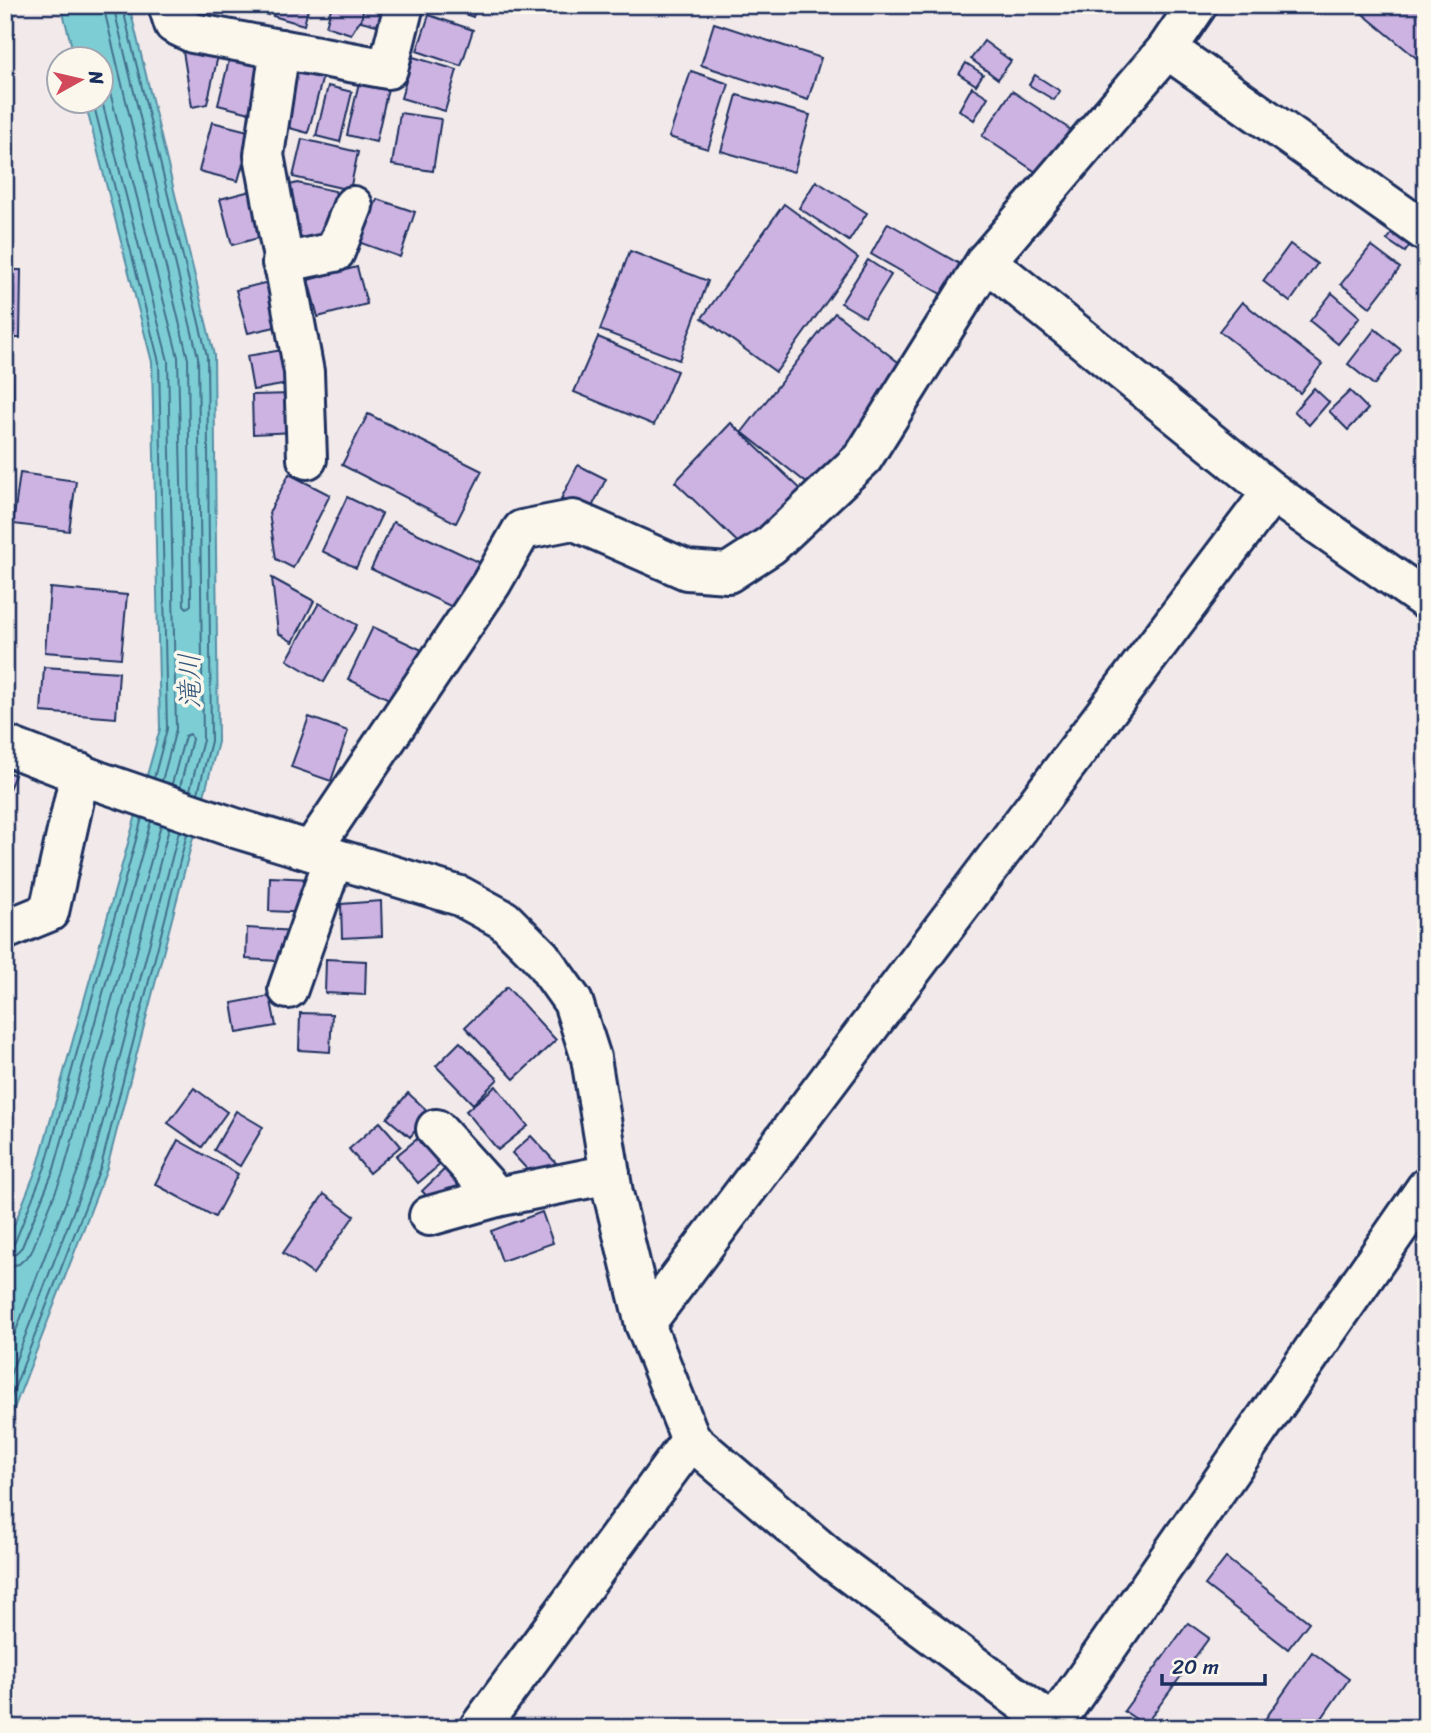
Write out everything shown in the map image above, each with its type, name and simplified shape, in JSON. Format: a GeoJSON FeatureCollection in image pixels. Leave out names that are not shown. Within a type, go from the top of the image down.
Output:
{"type":"FeatureCollection","features":[{"type":"Feature","properties":{"kind":"street"},"geometry":{"type":"LineString","coordinates":[[168,5],[174,24],[193,33],[388,69],[404,5]]}},
{"type":"Feature","properties":{"kind":"street"},"geometry":{"type":"LineString","coordinates":[[288,989],[322,855],[522,530],[573,520],[687,570],[728,573],[771,545],[863,458],[986,261],[1167,49],[1197,5]]}},
{"type":"Feature","properties":{"kind":"street"},"geometry":{"type":"LineString","coordinates":[[280,49],[264,155],[304,372],[307,459]]}},
{"type":"Feature","properties":{"kind":"street"},"geometry":{"type":"LineString","coordinates":[[1167,49],[1426,232]]}},
{"type":"Feature","properties":{"kind":"street"},"geometry":{"type":"LineString","coordinates":[[282,263],[335,253],[353,206]]}},
{"type":"Feature","properties":{"kind":"street"},"geometry":{"type":"LineString","coordinates":[[986,261],[1272,492],[1426,600]]}},
{"type":"Feature","properties":{"kind":"street"},"geometry":{"type":"LineString","coordinates":[[645,1324],[1272,492]]}},
{"type":"Feature","properties":{"kind":"street"},"geometry":{"type":"LineString","coordinates":[[5,745],[235,828],[460,896],[504,920],[541,957],[573,1002],[591,1058],[610,1174],[645,1324],[691,1440],[832,1560],[1056,1726],[1426,1188]]}},
{"type":"Feature","properties":{"kind":"street"},"geometry":{"type":"LineString","coordinates":[[5,930],[49,912],[89,777]]}},
{"type":"Feature","properties":{"kind":"street"},"geometry":{"type":"LineString","coordinates":[[436,1129],[497,1197]]}},
{"type":"Feature","properties":{"kind":"street"},"geometry":{"type":"LineString","coordinates":[[429,1216],[497,1197],[610,1174]]}},
{"type":"Feature","properties":{"kind":"street"},"geometry":{"type":"LineString","coordinates":[[479,1728],[691,1440]]}},
{"type":"Feature","properties":{"kind":"water","name":"滝川"},"geometry":{"type":"Polygon","coordinates":[[[61,5],[129,5],[214,355],[218,742],[107,1168],[5,1432],[5,1248],[38,1165],[160,729],[152,362],[89,116],[116,116],[116,46],[72,46],[61,5]]]}},
{"type":"Feature","properties":{"kind":"building"},"geometry":{"type":"Polygon","coordinates":[[[240,5],[271,5],[268,15],[240,5]]]}},
{"type":"Feature","properties":{"kind":"building"},"geometry":{"type":"Polygon","coordinates":[[[277,5],[309,5],[304,25],[273,16],[277,5]]]}},
{"type":"Feature","properties":{"kind":"building"},"geometry":{"type":"Polygon","coordinates":[[[332,5],[370,5],[351,34],[326,26],[332,5]]]}},
{"type":"Feature","properties":{"kind":"building"},"geometry":{"type":"Polygon","coordinates":[[[364,5],[402,5],[396,30],[361,21],[364,5]]]}},
{"type":"Feature","properties":{"kind":"building"},"geometry":{"type":"Polygon","coordinates":[[[439,5],[477,5],[473,17],[439,5]]]}},
{"type":"Feature","properties":{"kind":"building"},"geometry":{"type":"Polygon","coordinates":[[[1352,5],[1426,6],[1426,66],[1352,5]]]}},
{"type":"Feature","properties":{"kind":"building"},"geometry":{"type":"Polygon","coordinates":[[[429,15],[473,30],[461,66],[417,51],[429,15]]]}},
{"type":"Feature","properties":{"kind":"building"},"geometry":{"type":"Polygon","coordinates":[[[714,23],[821,58],[808,100],[701,65],[714,23]]]}},
{"type":"Feature","properties":{"kind":"building"},"geometry":{"type":"Polygon","coordinates":[[[181,39],[220,47],[207,104],[192,107],[181,39]]]}},
{"type":"Feature","properties":{"kind":"building"},"geometry":{"type":"Polygon","coordinates":[[[984,41],[1011,61],[998,79],[971,59],[984,41]]]}},
{"type":"Feature","properties":{"kind":"building"},"geometry":{"type":"Polygon","coordinates":[[[230,56],[266,65],[254,114],[218,105],[230,56]]]}},
{"type":"Feature","properties":{"kind":"building"},"geometry":{"type":"Polygon","coordinates":[[[413,57],[457,70],[445,111],[401,98],[413,57]]]}},
{"type":"Feature","properties":{"kind":"building"},"geometry":{"type":"Polygon","coordinates":[[[966,63],[983,74],[976,85],[959,74],[966,63]]]}},
{"type":"Feature","properties":{"kind":"building"},"geometry":{"type":"Polygon","coordinates":[[[290,67],[323,76],[308,133],[275,124],[290,67]]]}},
{"type":"Feature","properties":{"kind":"building"},"geometry":{"type":"Polygon","coordinates":[[[691,71],[729,84],[708,149],[669,137],[691,71]]]}},
{"type":"Feature","properties":{"kind":"building"},"geometry":{"type":"Polygon","coordinates":[[[1035,75],[1060,91],[1054,100],[1029,85],[1035,75]]]}},
{"type":"Feature","properties":{"kind":"building"},"geometry":{"type":"Polygon","coordinates":[[[360,78],[389,84],[376,142],[347,135],[360,78]]]}},
{"type":"Feature","properties":{"kind":"building"},"geometry":{"type":"Polygon","coordinates":[[[328,86],[352,92],[340,142],[316,136],[328,86]]]}},
{"type":"Feature","properties":{"kind":"building"},"geometry":{"type":"Polygon","coordinates":[[[972,87],[988,97],[974,120],[959,110],[972,87]]]}},
{"type":"Feature","properties":{"kind":"building"},"geometry":{"type":"Polygon","coordinates":[[[1012,91],[1071,130],[1042,176],[982,136],[1012,91]]]}},
{"type":"Feature","properties":{"kind":"building"},"geometry":{"type":"Polygon","coordinates":[[[737,95],[810,115],[794,172],[721,151],[737,95]]]}},
{"type":"Feature","properties":{"kind":"building"},"geometry":{"type":"Polygon","coordinates":[[[400,113],[441,119],[433,171],[392,165],[400,113]]]}},
{"type":"Feature","properties":{"kind":"building"},"geometry":{"type":"Polygon","coordinates":[[[212,122],[252,132],[238,181],[199,171],[212,122]]]}},
{"type":"Feature","properties":{"kind":"building"},"geometry":{"type":"Polygon","coordinates":[[[302,139],[358,152],[350,190],[293,177],[302,139]]]}},
{"type":"Feature","properties":{"kind":"building"},"geometry":{"type":"Polygon","coordinates":[[[816,181],[867,213],[849,241],[799,208],[816,181]]]}},
{"type":"Feature","properties":{"kind":"building"},"geometry":{"type":"Polygon","coordinates":[[[297,183],[335,191],[346,228],[297,243],[280,188],[297,183]]]}},
{"type":"Feature","properties":{"kind":"building"},"geometry":{"type":"Polygon","coordinates":[[[258,189],[270,235],[232,245],[220,199],[258,189]]]}},
{"type":"Feature","properties":{"kind":"building"},"geometry":{"type":"Polygon","coordinates":[[[377,199],[415,212],[400,257],[361,243],[377,199]]]}},
{"type":"Feature","properties":{"kind":"building"},"geometry":{"type":"Polygon","coordinates":[[[784,204],[858,258],[776,372],[702,318],[784,204]]]}},
{"type":"Feature","properties":{"kind":"building"},"geometry":{"type":"Polygon","coordinates":[[[888,223],[963,266],[946,297],[871,254],[888,223]]]}},
{"type":"Feature","properties":{"kind":"building"},"geometry":{"type":"Polygon","coordinates":[[[1397,227],[1414,239],[1405,252],[1387,240],[1397,227]]]}},
{"type":"Feature","properties":{"kind":"building"},"geometry":{"type":"Polygon","coordinates":[[[1290,244],[1317,264],[1290,302],[1263,281],[1290,244]]]}},
{"type":"Feature","properties":{"kind":"building"},"geometry":{"type":"Polygon","coordinates":[[[1371,246],[1400,268],[1370,307],[1341,284],[1371,246]]]}},
{"type":"Feature","properties":{"kind":"building"},"geometry":{"type":"Polygon","coordinates":[[[630,251],[708,281],[679,360],[600,330],[630,251]]]}},
{"type":"Feature","properties":{"kind":"building"},"geometry":{"type":"Polygon","coordinates":[[[868,260],[891,275],[865,317],[841,303],[868,260]]]}},
{"type":"Feature","properties":{"kind":"building"},"geometry":{"type":"Polygon","coordinates":[[[357,267],[367,304],[318,317],[308,280],[357,267]]]}},
{"type":"Feature","properties":{"kind":"building"},"geometry":{"type":"Polygon","coordinates":[[[5,270],[21,270],[20,338],[5,338],[5,270]]]}},
{"type":"Feature","properties":{"kind":"building"},"geometry":{"type":"Polygon","coordinates":[[[273,281],[284,325],[248,333],[236,290],[273,281]]]}},
{"type":"Feature","properties":{"kind":"building"},"geometry":{"type":"Polygon","coordinates":[[[1332,293],[1360,317],[1338,344],[1310,321],[1332,293]]]}},
{"type":"Feature","properties":{"kind":"building"},"geometry":{"type":"Polygon","coordinates":[[[1242,302],[1322,364],[1300,393],[1219,331],[1242,302]]]}},
{"type":"Feature","properties":{"kind":"building"},"geometry":{"type":"Polygon","coordinates":[[[835,313],[911,372],[818,492],[742,432],[835,313]]]}},
{"type":"Feature","properties":{"kind":"building"},"geometry":{"type":"Polygon","coordinates":[[[1375,329],[1401,350],[1374,385],[1348,364],[1375,329]]]}},
{"type":"Feature","properties":{"kind":"building"},"geometry":{"type":"Polygon","coordinates":[[[598,337],[677,371],[654,425],[574,392],[598,337]]]}},
{"type":"Feature","properties":{"kind":"building"},"geometry":{"type":"Polygon","coordinates":[[[5,347],[12,347],[13,407],[5,408],[5,347]]]}},
{"type":"Feature","properties":{"kind":"building"},"geometry":{"type":"Polygon","coordinates":[[[294,348],[300,382],[253,390],[247,356],[294,348]]]}},
{"type":"Feature","properties":{"kind":"building"},"geometry":{"type":"Polygon","coordinates":[[[1314,388],[1329,402],[1309,425],[1294,411],[1314,388]]]}},
{"type":"Feature","properties":{"kind":"building"},"geometry":{"type":"Polygon","coordinates":[[[1350,391],[1368,409],[1348,430],[1329,411],[1350,391]]]}},
{"type":"Feature","properties":{"kind":"building"},"geometry":{"type":"Polygon","coordinates":[[[294,394],[295,432],[253,434],[252,395],[294,394]]]}},
{"type":"Feature","properties":{"kind":"building"},"geometry":{"type":"Polygon","coordinates":[[[368,414],[482,471],[456,523],[342,465],[368,414]]]}},
{"type":"Feature","properties":{"kind":"building"},"geometry":{"type":"Polygon","coordinates":[[[731,423],[808,496],[752,556],[675,482],[731,423]]]}},
{"type":"Feature","properties":{"kind":"building"},"geometry":{"type":"Polygon","coordinates":[[[578,465],[606,479],[589,513],[561,499],[578,465]]]}},
{"type":"Feature","properties":{"kind":"building"},"geometry":{"type":"Polygon","coordinates":[[[20,473],[76,481],[69,531],[13,524],[20,473]]]}},
{"type":"Feature","properties":{"kind":"building"},"geometry":{"type":"Polygon","coordinates":[[[289,474],[330,495],[293,568],[276,559],[269,513],[289,474]]]}},
{"type":"Feature","properties":{"kind":"building"},"geometry":{"type":"Polygon","coordinates":[[[347,497],[382,514],[356,568],[322,551],[347,497]]]}},
{"type":"Feature","properties":{"kind":"building"},"geometry":{"type":"Polygon","coordinates":[[[393,522],[483,564],[461,611],[371,569],[393,522]]]}},
{"type":"Feature","properties":{"kind":"building"},"geometry":{"type":"Polygon","coordinates":[[[272,578],[314,601],[293,642],[278,633],[272,578]]]}},
{"type":"Feature","properties":{"kind":"building"},"geometry":{"type":"Polygon","coordinates":[[[50,588],[127,595],[121,658],[45,652],[50,588]]]}},
{"type":"Feature","properties":{"kind":"building"},"geometry":{"type":"Polygon","coordinates":[[[319,603],[357,625],[324,682],[287,660],[319,603]]]}},
{"type":"Feature","properties":{"kind":"building"},"geometry":{"type":"Polygon","coordinates":[[[373,627],[422,650],[397,703],[348,679],[373,627]]]}},
{"type":"Feature","properties":{"kind":"building"},"geometry":{"type":"Polygon","coordinates":[[[44,667],[119,672],[116,718],[41,712],[44,667]]]}},
{"type":"Feature","properties":{"kind":"building"},"geometry":{"type":"Polygon","coordinates":[[[309,717],[348,731],[331,781],[291,767],[309,717]]]}},
{"type":"Feature","properties":{"kind":"building"},"geometry":{"type":"Polygon","coordinates":[[[5,771],[15,775],[5,798],[5,771]]]}},
{"type":"Feature","properties":{"kind":"building"},"geometry":{"type":"Polygon","coordinates":[[[270,877],[312,879],[310,913],[269,911],[270,877]]]}},
{"type":"Feature","properties":{"kind":"building"},"geometry":{"type":"Polygon","coordinates":[[[381,901],[382,936],[342,938],[341,904],[381,901]]]}},
{"type":"Feature","properties":{"kind":"building"},"geometry":{"type":"Polygon","coordinates":[[[247,928],[295,931],[293,962],[246,959],[247,928]]]}},
{"type":"Feature","properties":{"kind":"building"},"geometry":{"type":"Polygon","coordinates":[[[326,959],[366,961],[365,995],[325,993],[326,959]]]}},
{"type":"Feature","properties":{"kind":"building"},"geometry":{"type":"Polygon","coordinates":[[[507,987],[556,1040],[514,1079],[465,1027],[507,987]]]}},
{"type":"Feature","properties":{"kind":"building"},"geometry":{"type":"Polygon","coordinates":[[[270,996],[276,1026],[237,1033],[232,1003],[270,996]]]}},
{"type":"Feature","properties":{"kind":"building"},"geometry":{"type":"Polygon","coordinates":[[[300,1013],[332,1014],[330,1052],[299,1050],[300,1013]]]}},
{"type":"Feature","properties":{"kind":"building"},"geometry":{"type":"Polygon","coordinates":[[[460,1042],[498,1079],[473,1104],[436,1066],[460,1042]]]}},
{"type":"Feature","properties":{"kind":"building"},"geometry":{"type":"Polygon","coordinates":[[[496,1086],[528,1126],[498,1150],[466,1111],[496,1086]]]}},
{"type":"Feature","properties":{"kind":"building"},"geometry":{"type":"Polygon","coordinates":[[[194,1088],[227,1112],[202,1147],[168,1123],[194,1088]]]}},
{"type":"Feature","properties":{"kind":"building"},"geometry":{"type":"Polygon","coordinates":[[[408,1093],[430,1113],[410,1137],[387,1118],[408,1093]]]}},
{"type":"Feature","properties":{"kind":"building"},"geometry":{"type":"Polygon","coordinates":[[[236,1111],[263,1127],[240,1166],[214,1150],[236,1111]]]}},
{"type":"Feature","properties":{"kind":"building"},"geometry":{"type":"Polygon","coordinates":[[[380,1122],[401,1146],[369,1173],[349,1149],[380,1122]]]}},
{"type":"Feature","properties":{"kind":"building"},"geometry":{"type":"Polygon","coordinates":[[[422,1135],[443,1162],[418,1183],[396,1156],[422,1135]]]}},
{"type":"Feature","properties":{"kind":"building"},"geometry":{"type":"Polygon","coordinates":[[[531,1136],[557,1164],[538,1181],[512,1153],[531,1136]]]}},
{"type":"Feature","properties":{"kind":"building"},"geometry":{"type":"Polygon","coordinates":[[[178,1140],[238,1174],[215,1217],[155,1184],[178,1140]]]}},
{"type":"Feature","properties":{"kind":"building"},"geometry":{"type":"Polygon","coordinates":[[[447,1167],[467,1186],[441,1211],[422,1191],[447,1167]]]}},
{"type":"Feature","properties":{"kind":"building"},"geometry":{"type":"Polygon","coordinates":[[[324,1194],[354,1216],[313,1274],[283,1253],[324,1194]]]}},
{"type":"Feature","properties":{"kind":"building"},"geometry":{"type":"Polygon","coordinates":[[[542,1212],[553,1243],[502,1261],[491,1231],[542,1212]]]}},
{"type":"Feature","properties":{"kind":"building"},"geometry":{"type":"Polygon","coordinates":[[[1226,1558],[1309,1622],[1288,1649],[1205,1585],[1226,1558]]]}},
{"type":"Feature","properties":{"kind":"building"},"geometry":{"type":"Polygon","coordinates":[[[1188,1623],[1209,1638],[1145,1725],[1124,1711],[1188,1623]]]}},
{"type":"Feature","properties":{"kind":"building"},"geometry":{"type":"Polygon","coordinates":[[[1312,1652],[1349,1679],[1315,1728],[1259,1728],[1312,1652]]]}}]}
